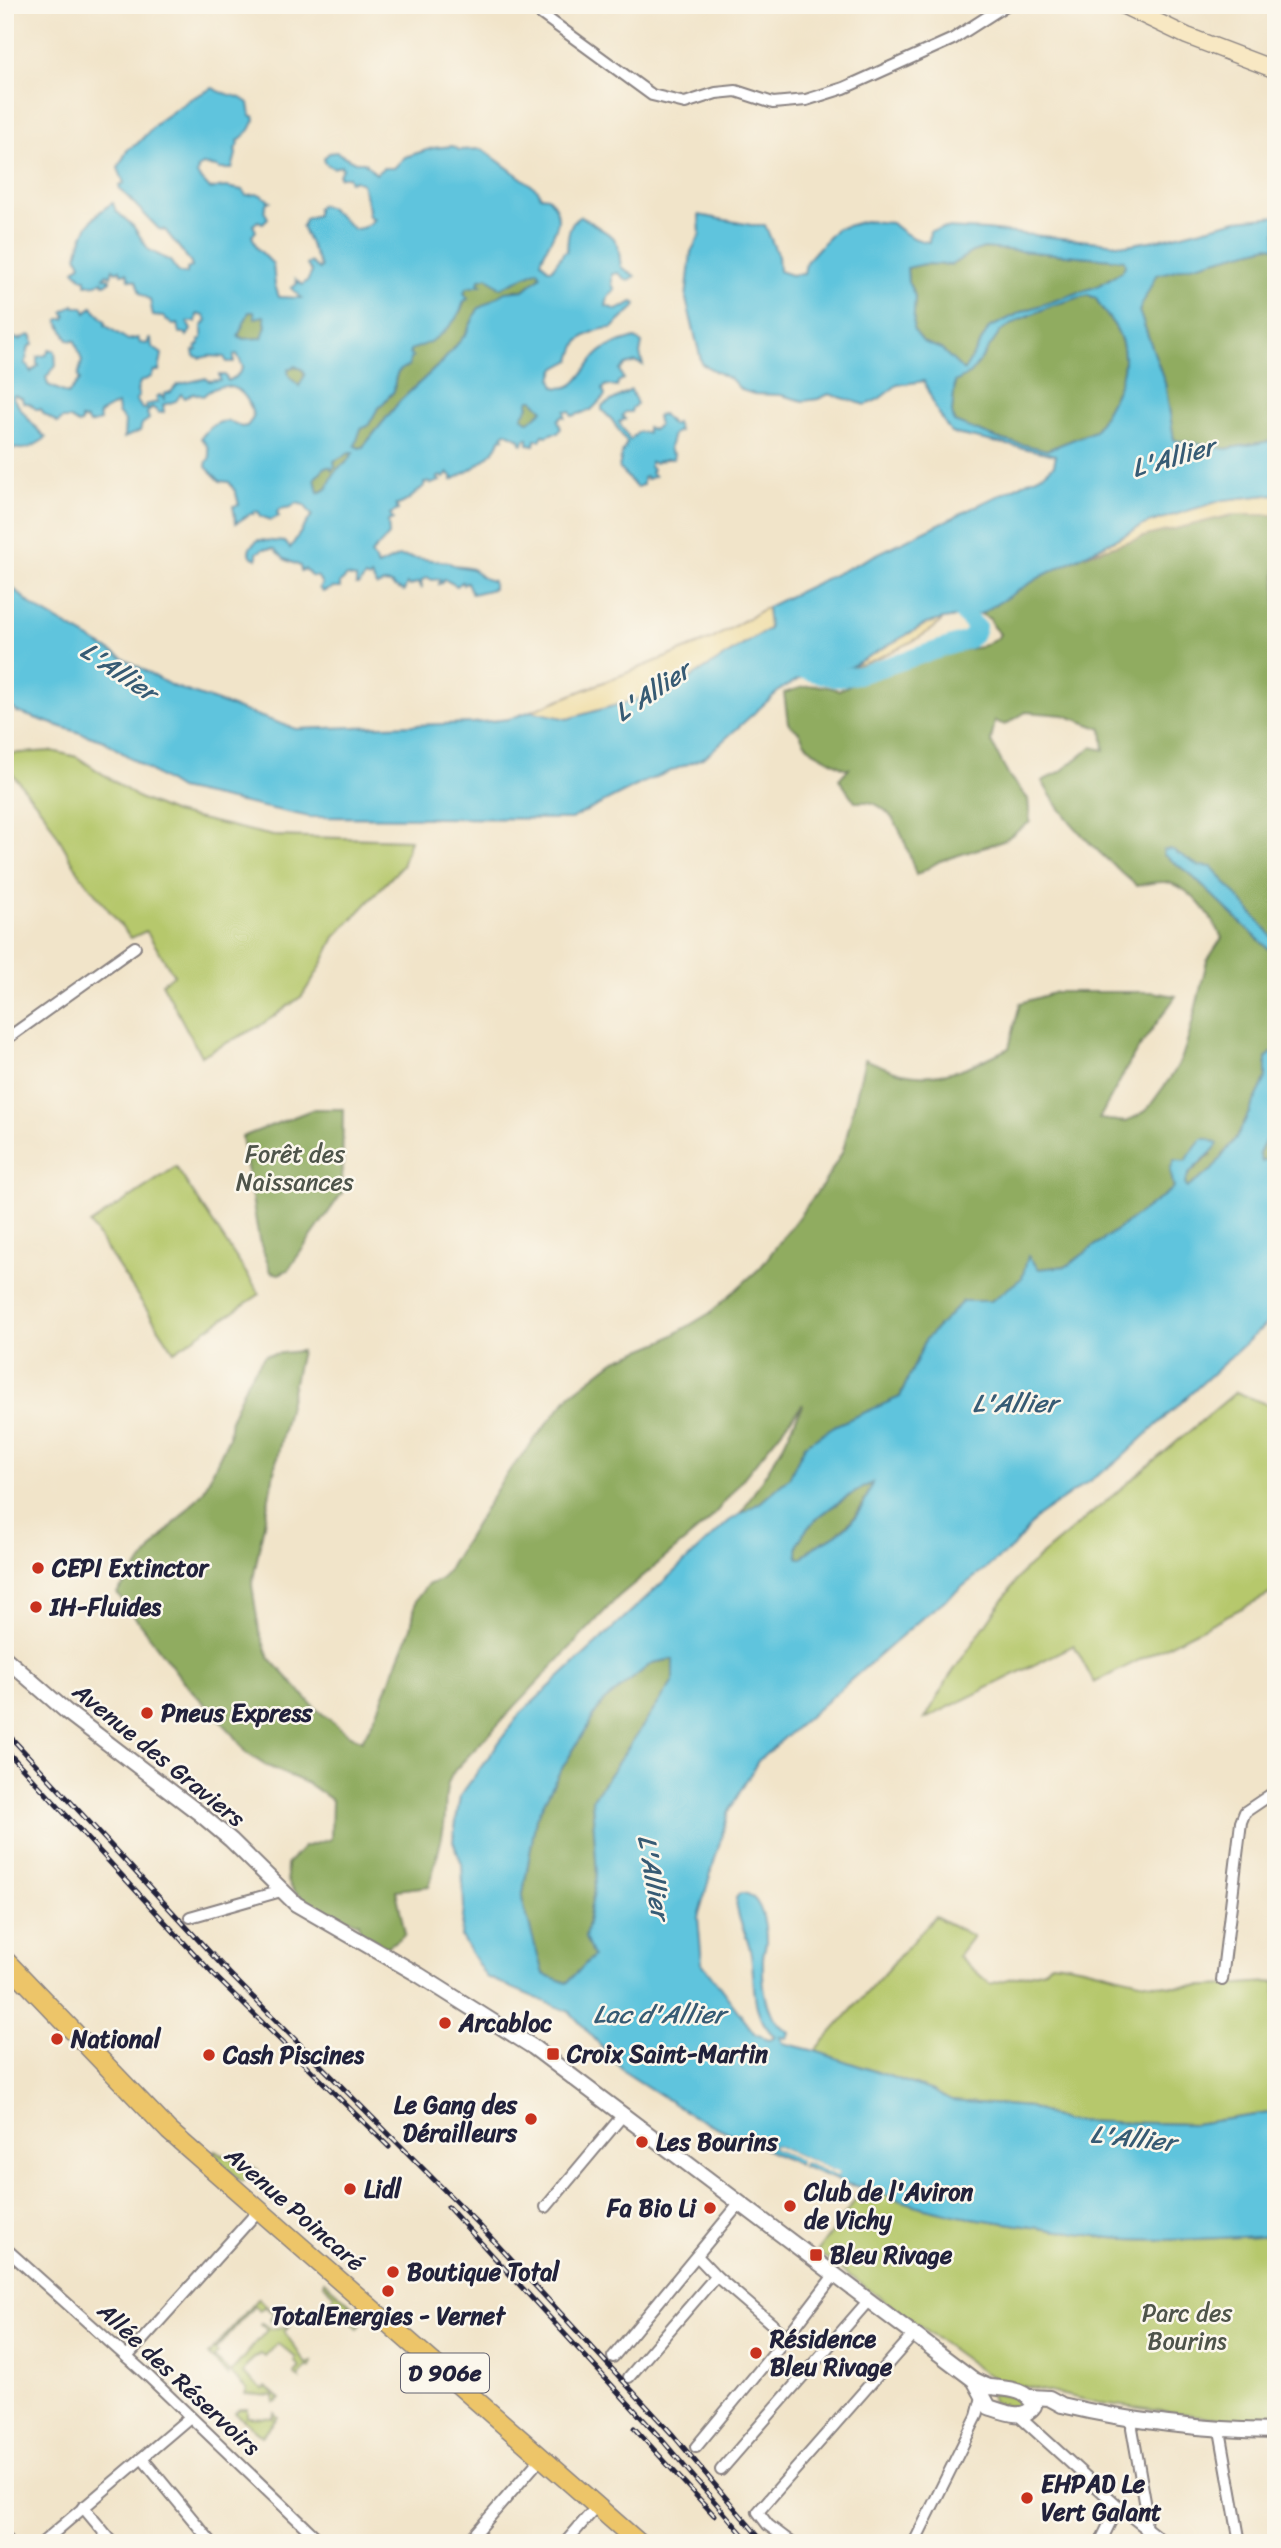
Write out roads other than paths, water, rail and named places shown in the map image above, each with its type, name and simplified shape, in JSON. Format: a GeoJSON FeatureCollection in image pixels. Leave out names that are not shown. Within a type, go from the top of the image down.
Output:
{"type":"FeatureCollection","features":[{"type":"Feature","properties":{"kind":"main road"},"geometry":{"type":"LineString","coordinates":[[1122,5],[1187,36],[1276,70]]}},
{"type":"Feature","properties":{"kind":"main road","name":"Avenue Poincaré"},"geometry":{"type":"LineString","coordinates":[[5,1960],[148,2110],[637,2540]]}},
{"type":"Feature","properties":{"kind":"street"},"geometry":{"type":"LineString","coordinates":[[528,5],[652,95],[685,103],[716,93],[736,91],[773,103],[806,100],[844,88],[925,53],[953,39],[1006,5]]}},
{"type":"Feature","properties":{"kind":"street"},"geometry":{"type":"LineString","coordinates":[[5,1040],[135,947]]}},
{"type":"Feature","properties":{"kind":"street","name":"Avenue des Graviers"},"geometry":{"type":"LineString","coordinates":[[5,1658],[67,1712],[198,1812],[296,1904],[484,2014],[533,2047],[974,2380],[984,2393]]}},
{"type":"Feature","properties":{"kind":"street"},"geometry":{"type":"LineString","coordinates":[[1222,1980],[1241,1822],[1245,1812],[1276,1791]]}},
{"type":"Feature","properties":{"kind":"street"},"geometry":{"type":"LineString","coordinates":[[190,1917],[281,1891]]}},
{"type":"Feature","properties":{"kind":"street"},"geometry":{"type":"LineString","coordinates":[[547,2207],[623,2115]]}},
{"type":"Feature","properties":{"kind":"street"},"geometry":{"type":"LineString","coordinates":[[613,2357],[740,2203]]}},
{"type":"Feature","properties":{"kind":"street"},"geometry":{"type":"LineString","coordinates":[[127,2357],[259,2210]]}},
{"type":"Feature","properties":{"kind":"street","name":"Allée des Réservoirs"},"geometry":{"type":"LineString","coordinates":[[5,2248],[127,2357],[310,2537],[322,2543]]}},
{"type":"Feature","properties":{"kind":"street"},"geometry":{"type":"LineString","coordinates":[[697,2256],[716,2276],[787,2337]]}},
{"type":"Feature","properties":{"kind":"street"},"geometry":{"type":"LineString","coordinates":[[696,2447],[835,2274]]}},
{"type":"Feature","properties":{"kind":"street"},"geometry":{"type":"LineString","coordinates":[[629,2376],[716,2276]]}},
{"type":"Feature","properties":{"kind":"street"},"geometry":{"type":"LineString","coordinates":[[721,2470],[869,2300]]}},
{"type":"Feature","properties":{"kind":"street"},"geometry":{"type":"LineString","coordinates":[[792,2543],[768,2525],[758,2512],[914,2334]]}},
{"type":"Feature","properties":{"kind":"street"},"geometry":{"type":"LineString","coordinates":[[915,2543],[977,2416],[984,2393],[998,2387],[1026,2407],[1035,2429],[1118,2506],[1164,2543]]}},
{"type":"Feature","properties":{"kind":"street"},"geometry":{"type":"LineString","coordinates":[[984,2393],[989,2407],[1026,2407],[1049,2398],[1057,2404],[1133,2420],[1220,2430],[1276,2431]]}},
{"type":"Feature","properties":{"kind":"street"},"geometry":{"type":"LineString","coordinates":[[42,2543],[190,2417]]}},
{"type":"Feature","properties":{"kind":"street"},"geometry":{"type":"LineString","coordinates":[[1133,2420],[1132,2428],[1146,2507],[1145,2529]]}},
{"type":"Feature","properties":{"kind":"street"},"geometry":{"type":"LineString","coordinates":[[1220,2430],[1240,2543]]}},
{"type":"Feature","properties":{"kind":"street"},"geometry":{"type":"LineString","coordinates":[[142,2458],[212,2543]]}},
{"type":"Feature","properties":{"kind":"street"},"geometry":{"type":"LineString","coordinates":[[467,2543],[541,2458]]}},
{"type":"Feature","properties":{"kind":"street"},"geometry":{"type":"LineString","coordinates":[[565,2543],[597,2506]]}},
{"type":"Feature","properties":{"kind":"street"},"geometry":{"type":"LineString","coordinates":[[1100,2543],[1118,2506]]}},
{"type":"Feature","properties":{"kind":"street"},"geometry":{"type":"LineString","coordinates":[[83,2507],[113,2543]]}},
{"type":"Feature","properties":{"kind":"street"},"geometry":{"type":"LineString","coordinates":[[5,2537],[10,2543]]}},
{"type":"Feature","properties":{"kind":"water"},"geometry":{"type":"Polygon","coordinates":[[[213,88],[249,103],[251,116],[254,116],[255,120],[250,130],[238,141],[232,169],[203,165],[198,168],[197,175],[210,189],[226,187],[242,190],[246,195],[259,194],[270,201],[264,211],[268,218],[263,223],[258,221],[253,225],[256,231],[252,236],[257,248],[273,264],[279,297],[301,298],[291,288],[297,284],[296,280],[302,285],[308,280],[312,272],[307,265],[310,262],[319,269],[321,267],[302,227],[305,219],[317,215],[317,208],[321,205],[328,207],[354,229],[366,226],[375,218],[368,214],[362,184],[355,180],[350,182],[348,177],[339,177],[343,169],[341,166],[333,168],[325,163],[324,158],[329,153],[336,152],[355,162],[364,162],[376,174],[383,168],[394,168],[405,157],[433,148],[453,146],[459,150],[482,149],[538,190],[540,196],[548,197],[555,206],[558,222],[541,261],[548,269],[552,269],[567,251],[571,227],[581,216],[613,237],[618,245],[621,267],[635,276],[628,281],[618,273],[612,274],[615,290],[608,297],[606,306],[617,310],[633,302],[635,307],[612,328],[593,332],[580,340],[571,360],[555,369],[552,379],[555,387],[570,386],[602,351],[635,338],[642,343],[640,354],[643,365],[636,362],[620,370],[623,379],[618,382],[617,387],[606,385],[603,389],[605,396],[591,410],[572,416],[570,411],[565,411],[565,417],[562,416],[558,420],[561,428],[558,433],[543,435],[540,440],[535,440],[534,445],[528,444],[528,438],[523,444],[520,439],[506,432],[488,457],[466,472],[452,480],[448,473],[444,478],[437,478],[440,481],[424,483],[411,498],[396,505],[398,510],[390,514],[393,519],[388,521],[389,535],[371,554],[378,566],[399,556],[448,562],[472,569],[493,581],[493,589],[472,594],[467,582],[457,586],[444,579],[439,584],[440,579],[432,580],[427,577],[421,581],[422,589],[418,582],[410,586],[407,584],[404,591],[391,584],[377,586],[371,576],[369,579],[365,577],[356,585],[356,578],[347,576],[340,583],[340,588],[323,592],[319,588],[322,584],[318,577],[311,576],[305,569],[301,571],[300,566],[284,559],[274,549],[263,549],[257,553],[257,559],[252,557],[249,551],[258,540],[285,542],[290,548],[312,515],[304,505],[296,503],[291,507],[279,509],[279,516],[271,520],[254,511],[254,514],[236,523],[233,506],[239,505],[236,493],[229,482],[220,481],[206,467],[210,458],[208,447],[201,438],[219,423],[235,423],[241,427],[247,426],[253,418],[251,408],[242,393],[228,386],[212,390],[203,396],[193,393],[185,398],[181,394],[176,401],[163,405],[164,412],[159,413],[152,407],[147,413],[149,419],[142,424],[140,431],[124,438],[125,421],[118,413],[117,404],[99,414],[100,421],[89,424],[87,420],[81,419],[78,424],[70,419],[62,419],[58,423],[41,409],[23,402],[22,398],[15,395],[12,396],[19,407],[46,438],[27,448],[5,446],[5,340],[32,336],[33,345],[29,346],[25,365],[28,365],[31,372],[39,365],[37,357],[46,355],[50,349],[55,351],[56,366],[46,377],[48,385],[68,394],[80,380],[78,376],[82,361],[75,341],[68,340],[58,321],[65,319],[63,312],[74,305],[83,307],[86,313],[92,307],[106,322],[105,325],[128,340],[138,338],[140,343],[147,344],[151,339],[152,347],[162,354],[159,371],[154,371],[151,377],[140,382],[137,391],[139,397],[136,399],[142,409],[147,409],[145,405],[158,402],[156,397],[160,395],[164,399],[164,394],[171,392],[177,385],[206,378],[209,381],[220,380],[219,375],[225,375],[228,381],[242,369],[237,354],[234,355],[234,362],[227,362],[224,357],[194,356],[193,351],[197,350],[196,347],[200,344],[202,327],[207,320],[204,316],[197,314],[196,322],[187,322],[191,330],[187,336],[180,333],[178,324],[173,325],[163,317],[153,316],[150,300],[140,293],[136,281],[129,279],[127,273],[121,274],[120,270],[116,272],[113,269],[111,276],[107,274],[104,277],[110,279],[110,282],[86,285],[86,279],[74,270],[81,264],[77,256],[89,225],[113,203],[116,211],[133,226],[149,250],[170,261],[179,273],[187,274],[187,269],[192,267],[165,230],[159,229],[120,189],[119,186],[124,183],[118,168],[128,149],[137,144],[159,121],[192,98],[213,88]],[[538,270],[501,288],[487,277],[480,279],[478,283],[481,285],[466,288],[464,293],[468,299],[464,301],[450,325],[436,338],[410,350],[413,357],[409,366],[398,372],[394,391],[377,410],[368,426],[361,429],[355,446],[363,447],[400,401],[443,361],[466,334],[478,309],[505,292],[524,290],[541,276],[538,270]],[[249,312],[238,336],[244,339],[262,338],[266,326],[264,316],[255,318],[254,312],[249,312]],[[295,366],[288,369],[290,378],[299,386],[305,375],[303,370],[295,366]],[[533,400],[528,403],[529,406],[522,417],[529,422],[543,410],[533,400]],[[353,453],[334,461],[332,470],[325,467],[315,478],[318,493],[327,489],[336,471],[353,453]]]}},
{"type":"Feature","properties":{"kind":"water","name":"L'Allier"},"geometry":{"type":"Polygon","coordinates":[[[699,215],[765,225],[778,256],[779,271],[791,275],[804,274],[806,262],[836,229],[865,221],[892,223],[909,236],[929,242],[930,231],[944,228],[1127,245],[1237,220],[1276,216],[1276,247],[1268,246],[1156,275],[1139,311],[1165,383],[1174,440],[1226,449],[1276,440],[1276,494],[1223,500],[1148,523],[1042,576],[980,614],[926,624],[848,668],[801,678],[781,689],[705,757],[642,783],[571,819],[310,817],[179,789],[104,741],[17,712],[5,701],[5,581],[34,607],[172,686],[296,729],[473,723],[509,719],[531,711],[567,719],[671,690],[769,629],[767,607],[1045,473],[1054,465],[1056,455],[951,433],[936,409],[924,381],[897,385],[866,405],[829,394],[803,401],[741,390],[732,380],[702,364],[686,299],[691,252],[700,235],[699,215]],[[984,248],[951,265],[924,264],[907,268],[908,282],[915,296],[913,329],[923,342],[941,349],[964,371],[989,328],[1024,311],[1098,286],[1122,271],[1125,266],[1124,260],[984,248]],[[1088,295],[1053,305],[1001,331],[971,373],[955,382],[952,412],[954,422],[1002,440],[1047,450],[1095,431],[1115,395],[1124,357],[1115,326],[1096,298],[1088,295]]]}},
{"type":"Feature","properties":{"kind":"water"},"geometry":{"type":"Polygon","coordinates":[[[631,390],[637,404],[631,412],[625,412],[622,416],[625,419],[619,422],[630,440],[638,432],[647,433],[647,427],[653,430],[659,425],[657,416],[662,414],[672,425],[676,423],[679,431],[673,434],[669,448],[674,454],[673,459],[650,462],[653,469],[651,473],[655,476],[643,478],[643,485],[636,487],[619,468],[627,443],[602,410],[602,406],[631,390]]]}},
{"type":"Feature","properties":{"kind":"water"},"geometry":{"type":"Polygon","coordinates":[[[1171,849],[1199,866],[1212,867],[1276,941],[1276,956],[1190,874],[1164,855],[1163,850],[1171,849]]]}},
{"type":"Feature","properties":{"kind":"water","name":"L'Allier"},"geometry":{"type":"Polygon","coordinates":[[[1276,1052],[1275,1123],[1259,1153],[1262,1162],[1276,1153],[1276,1315],[1118,1461],[1037,1517],[1012,1548],[922,1618],[758,1761],[729,1811],[698,1917],[702,1963],[755,2034],[769,2039],[775,2037],[760,2016],[756,2005],[752,1958],[736,1904],[740,1893],[753,1898],[761,1910],[766,1941],[763,1958],[764,1989],[775,2018],[789,2032],[787,2038],[780,2037],[783,2043],[815,2051],[933,2091],[951,2101],[1029,2107],[1065,2121],[1194,2124],[1276,2112],[1276,2235],[1173,2240],[1104,2237],[959,2216],[847,2184],[802,2166],[804,2162],[837,2176],[838,2173],[774,2145],[773,2148],[801,2160],[799,2165],[693,2116],[626,2073],[570,2012],[486,1977],[461,1937],[464,1907],[462,1864],[453,1841],[460,1796],[519,1715],[729,1521],[761,1502],[789,1478],[805,1445],[836,1425],[900,1397],[926,1339],[963,1301],[991,1301],[1022,1278],[1028,1256],[1039,1269],[1067,1266],[1174,1188],[1170,1170],[1174,1160],[1185,1161],[1202,1139],[1218,1144],[1190,1173],[1185,1184],[1187,1188],[1212,1170],[1238,1135],[1266,1078],[1266,1058],[1276,1052]],[[872,1483],[823,1513],[812,1524],[798,1547],[798,1558],[802,1558],[851,1522],[862,1508],[872,1483]],[[673,1659],[652,1663],[602,1703],[558,1775],[536,1818],[522,1899],[543,1974],[567,1983],[593,1956],[585,1938],[597,1875],[592,1800],[673,1682],[673,1659]]]}},
{"type":"Feature","properties":{"kind":"waterway"},"geometry":{"type":"LineString","coordinates":[[796,668],[835,678],[859,675],[968,640],[977,627],[963,614],[973,597]]}},
{"type":"Feature","properties":{"kind":"railway"},"geometry":{"type":"LineString","coordinates":[[5,1731],[229,1973],[480,2226],[673,2435],[764,2543]]}},
{"type":"Feature","properties":{"kind":"railway"},"geometry":{"type":"LineString","coordinates":[[5,1749],[213,1974],[389,2147]]}},
{"type":"Feature","properties":{"kind":"railway"},"geometry":{"type":"LineString","coordinates":[[448,2207],[663,2441],[750,2543]]}},
{"type":"Feature","properties":{"kind":"railway"},"geometry":{"type":"LineString","coordinates":[[634,2428],[714,2515]]}},
{"type":"Feature","properties":{"kind":"place","name":"CEPI Extinctor"},"geometry":{"type":"Point","coordinates":[38,1568]}},
{"type":"Feature","properties":{"kind":"place","name":"IH-Fluides"},"geometry":{"type":"Point","coordinates":[36,1607]}},
{"type":"Feature","properties":{"kind":"place","name":"Pneus Express"},"geometry":{"type":"Point","coordinates":[147,1713]}},
{"type":"Feature","properties":{"kind":"place","name":"Arcabloc"},"geometry":{"type":"Point","coordinates":[445,2023]}},
{"type":"Feature","properties":{"kind":"place","name":"National"},"geometry":{"type":"Point","coordinates":[57,2039]}},
{"type":"Feature","properties":{"kind":"place","name":"Croix Saint-Martin"},"geometry":{"type":"Point","coordinates":[553,2054]}},
{"type":"Feature","properties":{"kind":"place","name":"Cash Piscines"},"geometry":{"type":"Point","coordinates":[209,2055]}},
{"type":"Feature","properties":{"kind":"place","name":"Le Gang des Dérailleurs"},"geometry":{"type":"Point","coordinates":[531,2119]}},
{"type":"Feature","properties":{"kind":"place","name":"Les Bourins"},"geometry":{"type":"Point","coordinates":[642,2142]}},
{"type":"Feature","properties":{"kind":"place","name":"Lidl"},"geometry":{"type":"Point","coordinates":[350,2189]}},
{"type":"Feature","properties":{"kind":"place","name":"Club de l'Aviron de Vichy"},"geometry":{"type":"Point","coordinates":[790,2206]}},
{"type":"Feature","properties":{"kind":"place","name":"Fa Bio Li"},"geometry":{"type":"Point","coordinates":[710,2208]}},
{"type":"Feature","properties":{"kind":"place","name":"Bleu Rivage"},"geometry":{"type":"Point","coordinates":[816,2255]}},
{"type":"Feature","properties":{"kind":"place","name":"Boutique Total"},"geometry":{"type":"Point","coordinates":[393,2272]}},
{"type":"Feature","properties":{"kind":"place","name":"TotalEnergies - Vernet"},"geometry":{"type":"Point","coordinates":[388,2291]}},
{"type":"Feature","properties":{"kind":"place","name":"Résidence Bleu Rivage"},"geometry":{"type":"Point","coordinates":[756,2353]}},
{"type":"Feature","properties":{"kind":"place","name":"EHPAD Le Vert Galant"},"geometry":{"type":"Point","coordinates":[1027,2498]}},
{"type":"Feature","properties":{"kind":"park label","name":"Forêt des Naissances"},"geometry":{"type":"Point","coordinates":[295,1168]}},
{"type":"Feature","properties":{"kind":"park label","name":"Parc des Bourins"},"geometry":{"type":"Point","coordinates":[1187,2327]}},
{"type":"Feature","properties":{"kind":"water label","name":"Lac d'Allier"},"geometry":{"type":"Point","coordinates":[659,2014]}}]}
